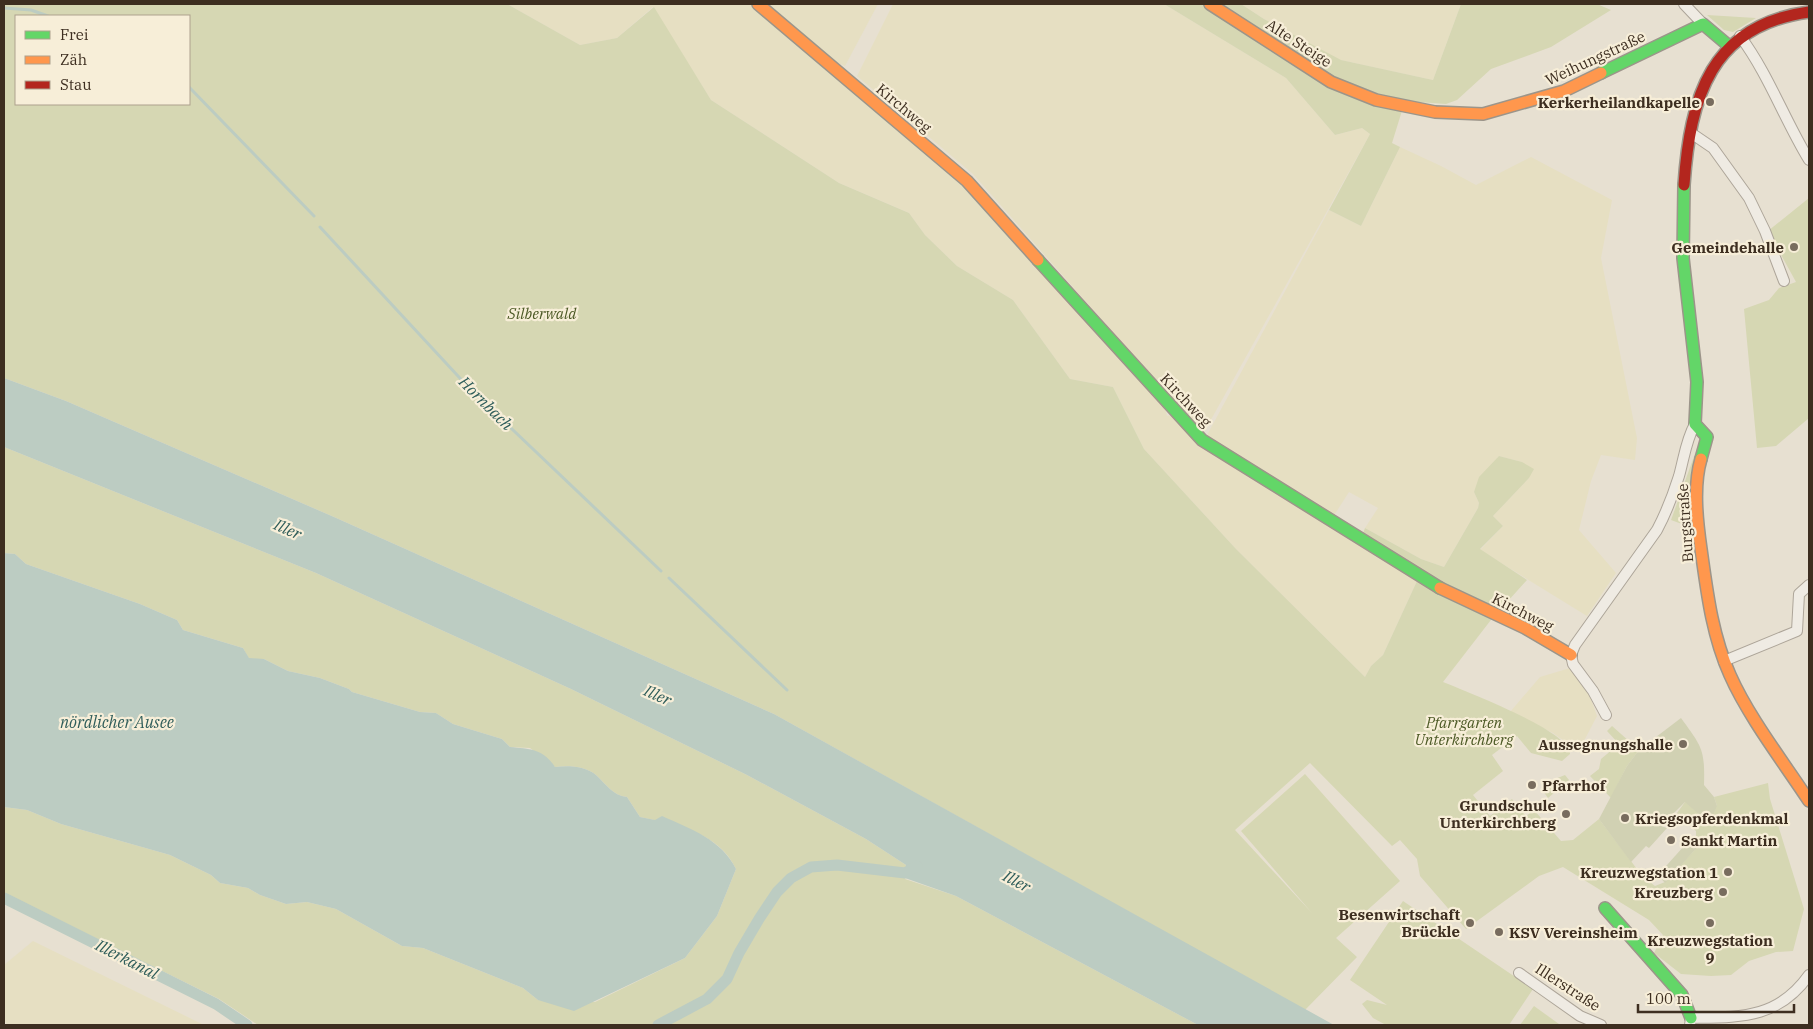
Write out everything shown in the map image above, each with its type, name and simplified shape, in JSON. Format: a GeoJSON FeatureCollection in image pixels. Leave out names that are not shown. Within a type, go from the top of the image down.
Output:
{"type":"FeatureCollection","features":[{"type":"Feature","properties":{"kind":"street","name":"Kirchweg"},"geometry":{"type":"LineString","coordinates":[[758,4],[967,181],[1196,434],[1214,450],[1444,591],[1508,620],[1571,655]]}},
{"type":"Feature","properties":{"kind":"street","name":"Alte Steige"},"geometry":{"type":"LineString","coordinates":[[1210,4],[1331,82],[1376,100]]}},
{"type":"Feature","properties":{"kind":"street"},"geometry":{"type":"LineString","coordinates":[[1684,4],[1703,24],[1729,46],[1740,36],[1777,18],[1809,12]]}},
{"type":"Feature","properties":{"kind":"street","name":"Weihungstraße"},"geometry":{"type":"LineString","coordinates":[[1376,100],[1449,114],[1488,113],[1564,90],[1703,24]]}},
{"type":"Feature","properties":{"kind":"street"},"geometry":{"type":"LineString","coordinates":[[1740,36],[1770,82],[1794,136],[1809,160]]}},
{"type":"Feature","properties":{"kind":"street","name":"Burgstraße"},"geometry":{"type":"LineString","coordinates":[[1729,46],[1712,72],[1691,133],[1682,199],[1683,258],[1699,378],[1696,424],[1707,437],[1696,471],[1699,533],[1709,607],[1726,660],[1741,696],[1809,801]]}},
{"type":"Feature","properties":{"kind":"street"},"geometry":{"type":"LineString","coordinates":[[1691,133],[1713,148],[1749,198],[1765,232],[1784,281]]}},
{"type":"Feature","properties":{"kind":"street"},"geometry":{"type":"LineString","coordinates":[[1606,715],[1593,691],[1573,664],[1571,655],[1575,645],[1657,530],[1666,512],[1679,476],[1689,435],[1696,424]]}},
{"type":"Feature","properties":{"kind":"street"},"geometry":{"type":"LineString","coordinates":[[1726,660],[1797,631],[1798,594],[1809,585]]}},
{"type":"Feature","properties":{"kind":"street"},"geometry":{"type":"LineString","coordinates":[[1605,908],[1646,952],[1682,995],[1691,1021],[1760,1013],[1778,1005],[1797,992],[1809,975]]}},
{"type":"Feature","properties":{"kind":"street","name":"Illerstraße"},"geometry":{"type":"LineString","coordinates":[[1520,973],[1580,1016],[1600,1025]]}},
{"type":"Feature","properties":{"kind":"shaded area"},"geometry":{"type":"Polygon","coordinates":[[[507,4],[753,4],[959,180],[1164,404],[1167,416],[1172,415],[1417,581],[1383,655],[1371,666],[1365,677],[1236,549],[1144,449],[1113,387],[1070,379],[1013,300],[957,266],[925,235],[909,213],[839,183],[711,100],[653,7],[617,38],[580,45],[507,4]]]}},
{"type":"Feature","properties":{"kind":"shaded area"},"geometry":{"type":"Polygon","coordinates":[[[767,4],[878,4],[845,66],[838,63],[767,4]]]}},
{"type":"Feature","properties":{"kind":"shaded area"},"geometry":{"type":"Polygon","coordinates":[[[893,4],[1164,4],[1286,78],[1335,135],[1362,128],[1370,134],[1203,434],[973,174],[857,76],[893,4]]]}},
{"type":"Feature","properties":{"kind":"shaded area"},"geometry":{"type":"Polygon","coordinates":[[[1241,4],[1461,4],[1433,80],[1336,59],[1241,4]]]}},
{"type":"Feature","properties":{"kind":"shaded area"},"geometry":{"type":"Polygon","coordinates":[[[1400,147],[1476,185],[1531,157],[1612,200],[1601,258],[1637,438],[1635,460],[1601,455],[1591,481],[1579,530],[1616,573],[1587,616],[1480,550],[1503,526],[1493,516],[1529,478],[1522,462],[1499,456],[1474,492],[1479,503],[1478,508],[1444,567],[1421,559],[1365,528],[1378,508],[1349,492],[1333,517],[1206,437],[1329,210],[1361,226],[1400,147]]]}},
{"type":"Feature","properties":{"kind":"shaded area"},"geometry":{"type":"Polygon","coordinates":[[[1570,668],[1588,691],[1597,716],[1585,739],[1575,750],[1570,750],[1567,743],[1553,733],[1510,712],[1540,677],[1570,668]]]}},
{"type":"Feature","properties":{"kind":"shaded area"},"geometry":{"type":"Polygon","coordinates":[[[33,941],[204,1025],[7,1025],[4,1019],[4,965],[33,941]]]}},
{"type":"Feature","properties":{"kind":"green space","name":"Silberwald"},"geometry":{"type":"Polygon","coordinates":[[[4,4],[507,4],[580,45],[617,38],[654,7],[711,100],[839,183],[909,213],[925,235],[957,266],[1013,300],[1070,379],[1113,387],[1144,449],[1236,549],[1365,677],[1371,666],[1383,655],[1417,581],[1494,616],[1443,682],[1536,724],[1566,745],[1570,754],[1562,761],[1531,753],[1517,736],[1492,755],[1503,771],[1473,795],[1490,816],[1512,799],[1526,816],[1534,810],[1561,841],[1573,840],[1599,819],[1643,877],[1655,886],[1665,882],[1701,843],[1696,839],[1696,831],[1677,813],[1685,802],[1717,806],[1714,797],[1768,783],[1770,799],[1804,909],[1793,951],[1776,952],[1749,961],[1731,975],[1681,974],[1654,953],[1663,935],[1649,920],[1563,867],[1539,876],[1466,929],[1420,876],[1417,859],[1400,840],[1392,846],[1310,763],[1235,830],[1312,913],[1241,831],[1305,774],[1400,881],[1336,938],[1357,957],[1305,1010],[774,714],[334,517],[66,401],[4,378],[4,4]]]}},
{"type":"Feature","properties":{"kind":"green space"},"geometry":{"type":"Polygon","coordinates":[[[1164,4],[1241,4],[1264,19],[1341,60],[1433,80],[1461,4],[1597,4],[1611,10],[1551,47],[1491,69],[1457,100],[1446,104],[1405,101],[1392,143],[1400,147],[1361,226],[1329,210],[1370,134],[1362,128],[1335,135],[1286,78],[1164,4]]]}},
{"type":"Feature","properties":{"kind":"green space"},"geometry":{"type":"Polygon","coordinates":[[[1707,15],[1756,18],[1733,32],[1724,30],[1707,15]]]}},
{"type":"Feature","properties":{"kind":"green space"},"geometry":{"type":"Polygon","coordinates":[[[1809,198],[1809,418],[1776,446],[1757,448],[1744,309],[1769,300],[1779,288],[1796,282],[1768,231],[1809,198]]]}},
{"type":"Feature","properties":{"kind":"green space"},"geometry":{"type":"Polygon","coordinates":[[[4,447],[316,573],[571,689],[747,775],[866,839],[906,865],[905,879],[956,896],[1198,1025],[258,1025],[219,999],[4,893],[4,807],[27,810],[61,824],[170,855],[211,875],[220,883],[248,888],[260,895],[286,904],[307,902],[336,909],[402,946],[423,948],[523,988],[538,1000],[595,1002],[685,958],[717,916],[736,869],[719,846],[708,838],[682,827],[640,817],[627,797],[614,792],[592,772],[571,766],[555,767],[530,748],[510,747],[502,739],[453,724],[436,713],[420,712],[352,692],[349,689],[320,678],[288,671],[264,659],[249,659],[243,648],[183,630],[177,620],[140,604],[26,564],[15,554],[4,553],[4,447]]]}},
{"type":"Feature","properties":{"kind":"green space"},"geometry":{"type":"Polygon","coordinates":[[[1697,448],[1694,524],[1690,527],[1671,520],[1697,448]]]}},
{"type":"Feature","properties":{"kind":"green space"},"geometry":{"type":"Polygon","coordinates":[[[1499,456],[1522,462],[1534,469],[1529,478],[1493,516],[1503,526],[1480,549],[1527,580],[1499,611],[1446,586],[1362,536],[1365,528],[1421,559],[1444,567],[1478,508],[1479,503],[1474,492],[1479,477],[1499,456]]]}},
{"type":"Feature","properties":{"kind":"green space"},"geometry":{"type":"Polygon","coordinates":[[[1681,718],[1701,749],[1704,763],[1704,785],[1714,797],[1717,806],[1709,823],[1685,802],[1661,826],[1667,828],[1649,848],[1646,846],[1631,862],[1599,819],[1627,766],[1639,750],[1681,718]]]}},
{"type":"Feature","properties":{"kind":"green space"},"geometry":{"type":"Polygon","coordinates":[[[1612,726],[1639,750],[1627,766],[1611,798],[1590,776],[1599,769],[1601,759],[1619,744],[1607,731],[1612,726]]]}},
{"type":"Feature","properties":{"kind":"green space"},"geometry":{"type":"Polygon","coordinates":[[[1565,775],[1569,780],[1548,798],[1543,791],[1555,779],[1565,775]]]}},
{"type":"Feature","properties":{"kind":"green space"},"geometry":{"type":"Polygon","coordinates":[[[1693,836],[1701,843],[1665,883],[1658,875],[1693,836]]]}},
{"type":"Feature","properties":{"kind":"green space"},"geometry":{"type":"Polygon","coordinates":[[[1403,901],[1533,989],[1509,1025],[1386,1025],[1373,1018],[1362,1004],[1367,1000],[1387,1005],[1350,980],[1403,901]]]}},
{"type":"Feature","properties":{"kind":"green space"},"geometry":{"type":"Polygon","coordinates":[[[1534,1006],[1559,1024],[1520,1025],[1534,1006]]]}},
{"type":"Feature","properties":{"kind":"water","name":"Iller"},"geometry":{"type":"Polygon","coordinates":[[[4,378],[66,401],[334,517],[774,714],[1334,1025],[1198,1025],[956,896],[905,878],[906,865],[866,839],[747,775],[571,689],[316,573],[4,447],[4,378]]]}},
{"type":"Feature","properties":{"kind":"water","name":"nördlicher Ausee"},"geometry":{"type":"Polygon","coordinates":[[[4,553],[15,554],[26,564],[140,604],[177,620],[183,630],[243,648],[249,658],[264,659],[288,671],[320,678],[349,689],[352,692],[420,712],[436,713],[453,724],[502,739],[510,747],[530,749],[541,753],[555,767],[577,767],[592,772],[614,792],[627,797],[640,817],[655,820],[662,816],[705,836],[723,850],[736,869],[717,916],[685,958],[574,1011],[538,1000],[523,988],[423,948],[402,946],[336,909],[307,902],[286,904],[260,895],[248,888],[220,883],[211,875],[170,855],[61,824],[27,810],[4,807],[4,553]]]}},
{"type":"Feature","properties":{"kind":"waterway","name":"Hornbach"},"geometry":{"type":"LineString","coordinates":[[4,8],[31,10],[45,15]]}},
{"type":"Feature","properties":{"kind":"waterway","name":"Hornbach"},"geometry":{"type":"LineString","coordinates":[[190,88],[314,216]]}},
{"type":"Feature","properties":{"kind":"waterway","name":"Hornbach"},"geometry":{"type":"LineString","coordinates":[[320,227],[470,389],[661,571]]}},
{"type":"Feature","properties":{"kind":"waterway","name":"Hornbach"},"geometry":{"type":"LineString","coordinates":[[669,578],[787,690]]}},
{"type":"Feature","properties":{"kind":"waterway"},"geometry":{"type":"LineString","coordinates":[[658,1025],[707,999],[727,979],[739,953],[759,919],[777,892],[791,878],[811,867],[837,865],[905,873],[917,866]]}},
{"type":"Feature","properties":{"kind":"waterway","name":"Illerkanal"},"geometry":{"type":"LineString","coordinates":[[4,898],[216,1004],[247,1025]]}},
{"type":"Feature","properties":{"kind":"traffic: fast"},"geometry":{"type":"LineString","coordinates":[[1601,73],[1703,24],[1729,46]]}},
{"type":"Feature","properties":{"kind":"traffic: fast"},"geometry":{"type":"LineString","coordinates":[[1684,185],[1683,258],[1697,382],[1695,424],[1707,437],[1701,459]]}},
{"type":"Feature","properties":{"kind":"traffic: fast"},"geometry":{"type":"LineString","coordinates":[[1038,260],[1202,440],[1440,588]]}},
{"type":"Feature","properties":{"kind":"traffic: fast"},"geometry":{"type":"LineString","coordinates":[[1605,908],[1682,995],[1691,1018]]}},
{"type":"Feature","properties":{"kind":"traffic: slow"},"geometry":{"type":"LineString","coordinates":[[758,4],[967,181],[1038,260]]}},
{"type":"Feature","properties":{"kind":"traffic: slow"},"geometry":{"type":"LineString","coordinates":[[1210,4],[1331,82],[1376,100],[1435,112],[1483,114],[1564,91],[1601,73]]}},
{"type":"Feature","properties":{"kind":"traffic: slow"},"geometry":{"type":"LineString","coordinates":[[1701,459],[1697,481],[1696,504],[1714,629],[1730,675],[1746,707],[1809,801]]}},
{"type":"Feature","properties":{"kind":"traffic: slow"},"geometry":{"type":"LineString","coordinates":[[1440,588],[1525,628],[1571,655]]}},
{"type":"Feature","properties":{"kind":"traffic: jam"},"geometry":{"type":"LineString","coordinates":[[1684,185],[1692,123],[1700,95],[1712,70],[1728,49],[1749,32],[1776,20],[1809,12]]}},
{"type":"Feature","properties":{"kind":"place","name":"Kerkerheilandkapelle"},"geometry":{"type":"Point","coordinates":[1710,102]}},
{"type":"Feature","properties":{"kind":"place","name":"Gemeindehalle"},"geometry":{"type":"Point","coordinates":[1794,247]}},
{"type":"Feature","properties":{"kind":"place","name":"Aussegnungshalle"},"geometry":{"type":"Point","coordinates":[1683,744]}},
{"type":"Feature","properties":{"kind":"place","name":"Pfarrhof"},"geometry":{"type":"Point","coordinates":[1532,785]}},
{"type":"Feature","properties":{"kind":"place","name":"Grundschule Unterkirchberg"},"geometry":{"type":"Point","coordinates":[1566,814]}},
{"type":"Feature","properties":{"kind":"place","name":"Kriegsopferdenkmal"},"geometry":{"type":"Point","coordinates":[1625,818]}},
{"type":"Feature","properties":{"kind":"place","name":"Sankt Martin"},"geometry":{"type":"Point","coordinates":[1671,840]}},
{"type":"Feature","properties":{"kind":"place","name":"Kreuzwegstation 1"},"geometry":{"type":"Point","coordinates":[1728,872]}},
{"type":"Feature","properties":{"kind":"place","name":"Kreuzberg"},"geometry":{"type":"Point","coordinates":[1723,892]}},
{"type":"Feature","properties":{"kind":"place","name":"Besenwirtschaft Brückle"},"geometry":{"type":"Point","coordinates":[1470,923]}},
{"type":"Feature","properties":{"kind":"place","name":"Kreuzwegstation 9"},"geometry":{"type":"Point","coordinates":[1710,923]}},
{"type":"Feature","properties":{"kind":"place","name":"KSV Vereinsheim"},"geometry":{"type":"Point","coordinates":[1499,932]}},
{"type":"Feature","properties":{"kind":"park label","name":"Pfarrgarten Unterkirchberg"},"geometry":{"type":"Point","coordinates":[1464,730]}}]}
